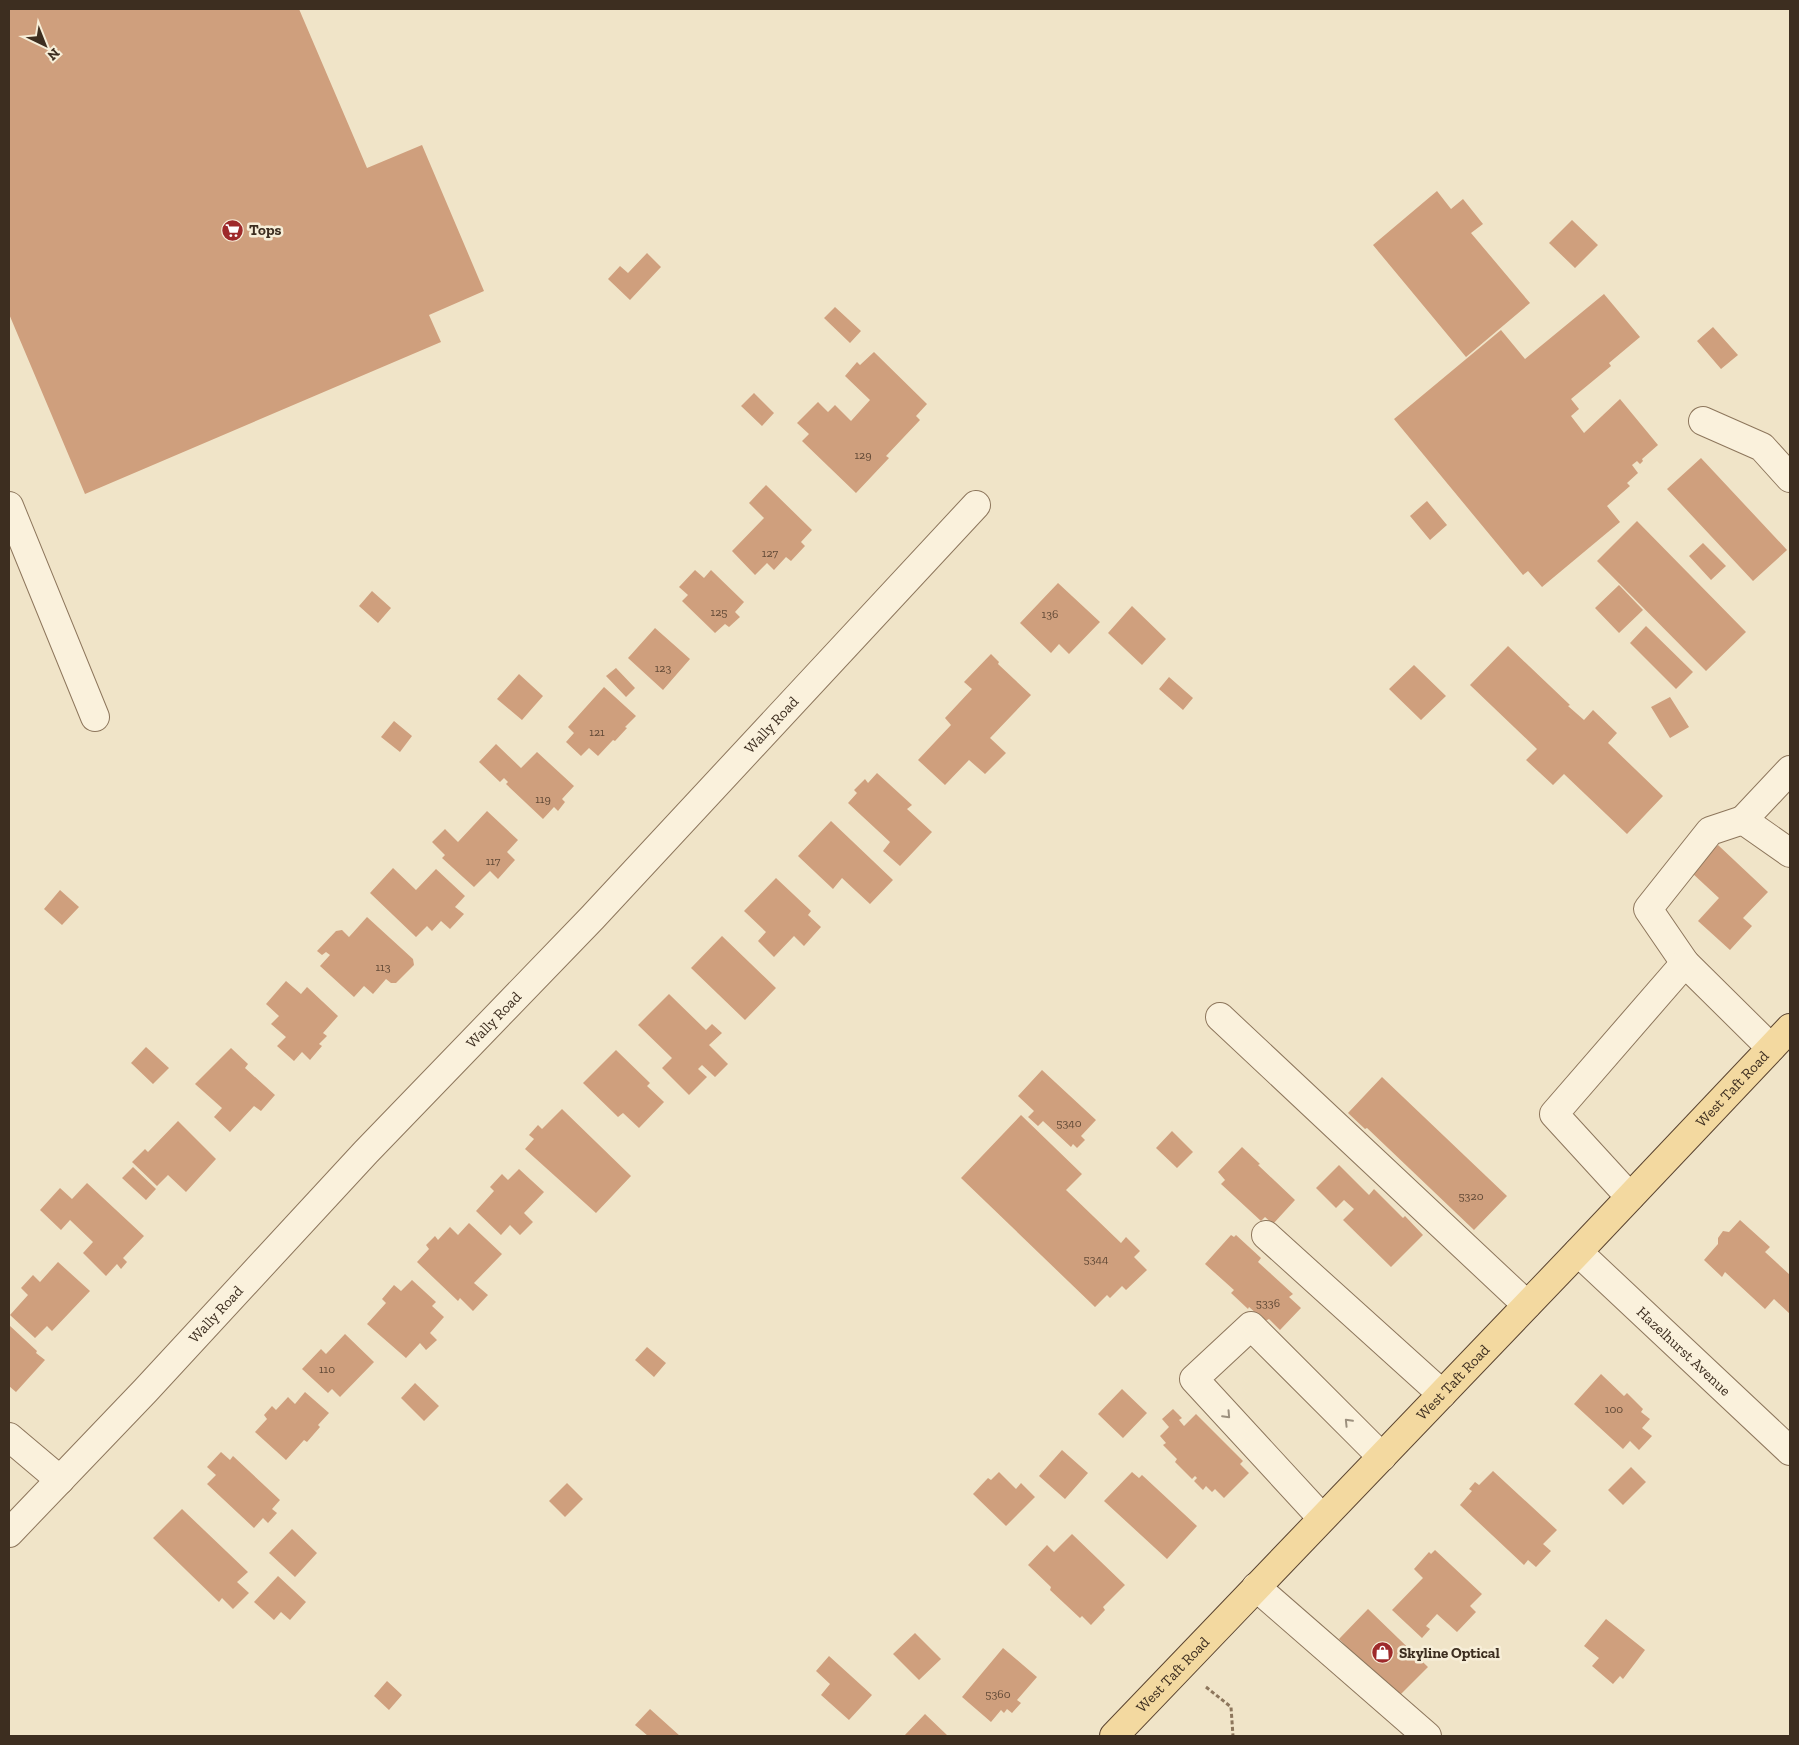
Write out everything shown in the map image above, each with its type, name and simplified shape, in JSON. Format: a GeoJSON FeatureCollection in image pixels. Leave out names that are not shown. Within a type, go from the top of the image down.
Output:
{"type":"FeatureCollection","features":[{"type":"Feature","properties":{"kind":"main road","name":"West Taft Road"},"geometry":{"type":"LineString","coordinates":[[1114,1736],[1790,1028]]}},
{"type":"Feature","properties":{"kind":"street"},"geometry":{"type":"LineString","coordinates":[[1703,421],[1762,447],[1790,478]]}},
{"type":"Feature","properties":{"kind":"street","name":"Wally Road"},"geometry":{"type":"LineString","coordinates":[[9,1533],[145,1391],[366,1152],[592,918],[976,504]]}},
{"type":"Feature","properties":{"kind":"street"},"geometry":{"type":"LineString","coordinates":[[9,506],[95,717]]}},
{"type":"Feature","properties":{"kind":"street"},"geometry":{"type":"LineString","coordinates":[[1771,1048],[1686,963],[1648,909],[1710,831],[1744,820],[1790,770]]}},
{"type":"Feature","properties":{"kind":"street"},"geometry":{"type":"LineString","coordinates":[[1744,820],[1790,853]]}},
{"type":"Feature","properties":{"kind":"street"},"geometry":{"type":"LineString","coordinates":[[1630,1197],[1554,1114],[1686,963]]}},
{"type":"Feature","properties":{"kind":"street"},"geometry":{"type":"LineString","coordinates":[[1220,1017],[1527,1305]]}},
{"type":"Feature","properties":{"kind":"street"},"geometry":{"type":"LineString","coordinates":[[1266,1235],[1442,1394]]}},
{"type":"Feature","properties":{"kind":"street","name":"Hazelhurst Avenue"},"geometry":{"type":"LineString","coordinates":[[1578,1252],[1790,1450]]}},
{"type":"Feature","properties":{"kind":"street"},"geometry":{"type":"LineString","coordinates":[[1322,1518],[1194,1379],[1251,1326],[1382,1457]]}},
{"type":"Feature","properties":{"kind":"street"},"geometry":{"type":"LineString","coordinates":[[9,1437],[60,1480]]}},
{"type":"Feature","properties":{"kind":"street"},"geometry":{"type":"LineString","coordinates":[[1256,1587],[1427,1736]]}},
{"type":"Feature","properties":{"kind":"path"},"geometry":{"type":"LineString","coordinates":[[1181,1666],[1232,1707],[1233,1736]]}},
{"type":"Feature","properties":{"kind":"building","name":"Tops"},"geometry":{"type":"Polygon","coordinates":[[[9,9],[299,9],[367,168],[422,145],[484,291],[429,315],[441,342],[85,494],[9,314],[9,9]]]}},
{"type":"Feature","properties":{"kind":"building"},"geometry":{"type":"Polygon","coordinates":[[[1437,191],[1451,209],[1463,199],[1483,224],[1471,233],[1530,303],[1466,357],[1373,245],[1437,191]]]}},
{"type":"Feature","properties":{"kind":"building"},"geometry":{"type":"Polygon","coordinates":[[[1572,220],[1598,245],[1575,268],[1549,243],[1572,220]]]}},
{"type":"Feature","properties":{"kind":"building"},"geometry":{"type":"Polygon","coordinates":[[[647,253],[661,267],[630,300],[608,279],[620,266],[628,273],[647,253]]]}},
{"type":"Feature","properties":{"kind":"building"},"geometry":{"type":"Polygon","coordinates":[[[1604,294],[1640,337],[1609,363],[1611,366],[1571,399],[1579,409],[1571,416],[1584,433],[1620,399],[1658,445],[1642,459],[1643,461],[1640,464],[1637,461],[1632,465],[1638,473],[1627,483],[1630,486],[1607,506],[1620,522],[1542,587],[1528,571],[1523,575],[1394,419],[1501,330],[1525,359],[1604,294]]]}},
{"type":"Feature","properties":{"kind":"building"},"geometry":{"type":"Polygon","coordinates":[[[835,307],[861,331],[850,343],[824,318],[835,307]]]}},
{"type":"Feature","properties":{"kind":"building"},"geometry":{"type":"Polygon","coordinates":[[[1713,327],[1738,355],[1721,369],[1697,341],[1713,327]]]}},
{"type":"Feature","properties":{"kind":"building"},"geometry":{"type":"Polygon","coordinates":[[[874,352],[927,404],[916,416],[920,420],[886,456],[889,458],[856,493],[802,441],[809,434],[797,423],[818,402],[828,412],[835,405],[851,421],[870,400],[845,376],[857,362],[860,365],[874,352]]]}},
{"type":"Feature","properties":{"kind":"building"},"geometry":{"type":"Polygon","coordinates":[[[754,393],[774,413],[762,426],[741,406],[754,393]]]}},
{"type":"Feature","properties":{"kind":"building"},"geometry":{"type":"Polygon","coordinates":[[[1701,458],[1787,550],[1753,581],[1667,489],[1701,458]]]}},
{"type":"Feature","properties":{"kind":"building"},"geometry":{"type":"Polygon","coordinates":[[[766,485],[812,530],[801,542],[805,546],[791,561],[786,557],[774,570],[767,563],[755,575],[732,551],[764,518],[749,503],[766,485]]]}},
{"type":"Feature","properties":{"kind":"building"},"geometry":{"type":"Polygon","coordinates":[[[1427,501],[1447,525],[1430,540],[1410,516],[1427,501]]]}},
{"type":"Feature","properties":{"kind":"building"},"geometry":{"type":"Polygon","coordinates":[[[1637,521],[1746,632],[1706,671],[1597,561],[1637,521]]]}},
{"type":"Feature","properties":{"kind":"building"},"geometry":{"type":"Polygon","coordinates":[[[1703,543],[1726,566],[1711,580],[1689,556],[1703,543]]]}},
{"type":"Feature","properties":{"kind":"building"},"geometry":{"type":"Polygon","coordinates":[[[695,570],[704,578],[711,570],[744,602],[735,612],[740,617],[729,627],[725,624],[715,633],[682,601],[688,595],[679,587],[695,570]]]}},
{"type":"Feature","properties":{"kind":"building"},"geometry":{"type":"Polygon","coordinates":[[[1058,583],[1100,622],[1069,654],[1059,644],[1051,653],[1020,623],[1058,583]]]}},
{"type":"Feature","properties":{"kind":"building"},"geometry":{"type":"Polygon","coordinates":[[[1619,585],[1643,610],[1619,633],[1595,608],[1619,585]]]}},
{"type":"Feature","properties":{"kind":"building"},"geometry":{"type":"Polygon","coordinates":[[[372,591],[391,608],[378,623],[359,606],[372,591]]]}},
{"type":"Feature","properties":{"kind":"building"},"geometry":{"type":"Polygon","coordinates":[[[1132,606],[1166,639],[1142,665],[1108,633],[1132,606]]]}},
{"type":"Feature","properties":{"kind":"building"},"geometry":{"type":"Polygon","coordinates":[[[1646,626],[1693,672],[1676,689],[1630,643],[1646,626]]]}},
{"type":"Feature","properties":{"kind":"building"},"geometry":{"type":"Polygon","coordinates":[[[655,628],[690,659],[663,690],[628,658],[655,628]]]}},
{"type":"Feature","properties":{"kind":"building"},"geometry":{"type":"Polygon","coordinates":[[[1508,646],[1584,720],[1593,710],[1617,733],[1608,743],[1663,796],[1627,834],[1564,774],[1553,785],[1526,760],[1537,749],[1470,685],[1508,646]]]}},
{"type":"Feature","properties":{"kind":"building"},"geometry":{"type":"Polygon","coordinates":[[[991,654],[999,662],[998,664],[1031,695],[990,738],[1006,753],[985,774],[969,760],[945,785],[918,760],[951,725],[945,718],[972,689],[964,682],[991,654]]]}},
{"type":"Feature","properties":{"kind":"building"},"geometry":{"type":"Polygon","coordinates":[[[1414,665],[1446,696],[1421,720],[1389,689],[1414,665]]]}},
{"type":"Feature","properties":{"kind":"building"},"geometry":{"type":"Polygon","coordinates":[[[616,668],[635,688],[626,697],[606,676],[616,668]]]}},
{"type":"Feature","properties":{"kind":"building"},"geometry":{"type":"Polygon","coordinates":[[[519,674],[543,696],[522,720],[497,699],[519,674]]]}},
{"type":"Feature","properties":{"kind":"building"},"geometry":{"type":"Polygon","coordinates":[[[1169,677],[1193,698],[1183,710],[1159,689],[1169,677]]]}},
{"type":"Feature","properties":{"kind":"building"},"geometry":{"type":"Polygon","coordinates":[[[604,687],[636,716],[615,741],[613,740],[598,756],[589,748],[581,756],[566,742],[574,733],[568,727],[604,687]]]}},
{"type":"Feature","properties":{"kind":"building"},"geometry":{"type":"Polygon","coordinates":[[[1670,697],[1689,727],[1670,738],[1651,707],[1670,697]]]}},
{"type":"Feature","properties":{"kind":"building"},"geometry":{"type":"Polygon","coordinates":[[[394,721],[412,736],[400,752],[381,737],[394,721]]]}},
{"type":"Feature","properties":{"kind":"building"},"geometry":{"type":"Polygon","coordinates":[[[496,744],[521,768],[537,752],[574,786],[562,799],[565,802],[558,811],[554,807],[543,819],[506,784],[508,782],[504,778],[500,782],[479,762],[496,744]]]}},
{"type":"Feature","properties":{"kind":"building"},"geometry":{"type":"Polygon","coordinates":[[[877,773],[912,805],[907,809],[932,832],[900,866],[883,851],[890,842],[848,803],[857,793],[854,790],[865,779],[868,783],[877,773]]]}},
{"type":"Feature","properties":{"kind":"building"},"geometry":{"type":"Polygon","coordinates":[[[487,811],[518,840],[507,852],[515,860],[498,879],[490,871],[474,887],[442,858],[445,855],[432,842],[445,829],[458,842],[487,811]]]}},
{"type":"Feature","properties":{"kind":"building"},"geometry":{"type":"Polygon","coordinates":[[[831,821],[893,880],[870,904],[842,878],[833,889],[798,856],[831,821]]]}},
{"type":"Feature","properties":{"kind":"building"},"geometry":{"type":"Polygon","coordinates":[[[1718,845],[1768,892],[1743,918],[1752,926],[1730,950],[1698,921],[1719,898],[1692,873],[1710,846],[1714,849],[1718,845]]]}},
{"type":"Feature","properties":{"kind":"building"},"geometry":{"type":"Polygon","coordinates":[[[393,868],[416,890],[436,869],[465,896],[455,907],[464,914],[450,929],[441,921],[432,931],[427,926],[416,937],[370,893],[393,868]]]}},
{"type":"Feature","properties":{"kind":"building"},"geometry":{"type":"Polygon","coordinates":[[[776,878],[811,911],[808,915],[821,927],[804,946],[794,936],[774,957],[758,941],[766,932],[744,911],[776,878]]]}},
{"type":"Feature","properties":{"kind":"building"},"geometry":{"type":"Polygon","coordinates":[[[60,890],[79,907],[62,925],[44,909],[60,890]]]}},
{"type":"Feature","properties":{"kind":"building"},"geometry":{"type":"Polygon","coordinates":[[[367,917],[413,959],[414,965],[396,983],[391,983],[386,979],[373,994],[364,986],[354,997],[320,966],[330,955],[326,952],[322,955],[317,951],[336,931],[342,930],[349,937],[367,917]]]}},
{"type":"Feature","properties":{"kind":"building"},"geometry":{"type":"Polygon","coordinates":[[[722,936],[776,988],[745,1020],[691,968],[722,936]]]}},
{"type":"Feature","properties":{"kind":"building"},"geometry":{"type":"Polygon","coordinates":[[[286,981],[301,994],[307,987],[338,1016],[323,1033],[327,1036],[319,1044],[322,1046],[310,1060],[302,1052],[294,1061],[277,1046],[286,1037],[271,1024],[279,1016],[266,1004],[286,981]]]}},
{"type":"Feature","properties":{"kind":"building"},"geometry":{"type":"Polygon","coordinates":[[[669,994],[706,1030],[712,1024],[722,1033],[709,1045],[728,1064],[715,1077],[702,1065],[698,1069],[707,1077],[689,1095],[662,1068],[672,1058],[638,1025],[669,994]]]}},
{"type":"Feature","properties":{"kind":"building"},"geometry":{"type":"Polygon","coordinates":[[[146,1047],[169,1068],[153,1084],[131,1063],[146,1047]]]}},
{"type":"Feature","properties":{"kind":"building"},"geometry":{"type":"Polygon","coordinates":[[[231,1048],[248,1064],[245,1068],[275,1095],[261,1111],[254,1106],[230,1132],[214,1117],[222,1108],[195,1084],[231,1048]]]}},
{"type":"Feature","properties":{"kind":"building"},"geometry":{"type":"Polygon","coordinates":[[[616,1050],[650,1083],[647,1086],[664,1102],[639,1128],[623,1113],[618,1117],[583,1083],[616,1050]]]}},
{"type":"Feature","properties":{"kind":"building"},"geometry":{"type":"Polygon","coordinates":[[[1042,1070],[1096,1120],[1081,1136],[1085,1140],[1077,1148],[1073,1144],[1071,1147],[1043,1121],[1038,1126],[1028,1117],[1034,1111],[1018,1096],[1042,1070]]]}},
{"type":"Feature","properties":{"kind":"building"},"geometry":{"type":"Polygon","coordinates":[[[1382,1077],[1507,1196],[1474,1230],[1367,1128],[1365,1129],[1348,1113],[1382,1077]]]}},
{"type":"Feature","properties":{"kind":"building"},"geometry":{"type":"Polygon","coordinates":[[[562,1109],[631,1176],[596,1213],[525,1149],[534,1139],[529,1135],[538,1125],[542,1129],[562,1109]]]}},
{"type":"Feature","properties":{"kind":"building"},"geometry":{"type":"Polygon","coordinates":[[[1021,1115],[1082,1174],[1066,1190],[1121,1243],[1126,1237],[1140,1251],[1134,1257],[1147,1270],[1126,1290],[1122,1286],[1110,1298],[1107,1295],[1095,1307],[961,1178],[1021,1115]]]}},
{"type":"Feature","properties":{"kind":"building"},"geometry":{"type":"Polygon","coordinates":[[[178,1121],[216,1159],[186,1192],[168,1175],[157,1186],[132,1162],[145,1149],[148,1152],[178,1121]]]}},
{"type":"Feature","properties":{"kind":"building"},"geometry":{"type":"Polygon","coordinates":[[[1172,1131],[1193,1152],[1177,1168],[1156,1148],[1172,1131]]]}},
{"type":"Feature","properties":{"kind":"building"},"geometry":{"type":"Polygon","coordinates":[[[1242,1147],[1295,1200],[1273,1224],[1265,1217],[1261,1221],[1221,1184],[1225,1180],[1218,1172],[1242,1147]]]}},
{"type":"Feature","properties":{"kind":"building"},"geometry":{"type":"Polygon","coordinates":[[[1339,1165],[1369,1195],[1374,1189],[1403,1218],[1405,1216],[1423,1235],[1391,1267],[1343,1220],[1354,1209],[1344,1200],[1336,1208],[1316,1188],[1339,1165]]]}},
{"type":"Feature","properties":{"kind":"building"},"geometry":{"type":"Polygon","coordinates":[[[133,1167],[156,1189],[146,1200],[122,1178],[133,1167]]]}},
{"type":"Feature","properties":{"kind":"building"},"geometry":{"type":"Polygon","coordinates":[[[519,1169],[544,1192],[524,1213],[533,1222],[520,1235],[510,1225],[501,1235],[476,1211],[494,1191],[490,1187],[502,1174],[508,1180],[519,1169]]]}},
{"type":"Feature","properties":{"kind":"building"},"geometry":{"type":"Polygon","coordinates":[[[87,1183],[144,1236],[123,1258],[127,1262],[121,1269],[117,1264],[106,1276],[83,1253],[93,1242],[70,1220],[61,1230],[40,1210],[60,1188],[72,1199],[87,1183]]]}},
{"type":"Feature","properties":{"kind":"building"},"geometry":{"type":"Polygon","coordinates":[[[1740,1220],[1770,1247],[1765,1252],[1790,1275],[1790,1314],[1774,1299],[1765,1309],[1725,1272],[1722,1277],[1704,1260],[1718,1244],[1718,1238],[1723,1231],[1729,1232],[1740,1220]]]}},
{"type":"Feature","properties":{"kind":"building"},"geometry":{"type":"Polygon","coordinates":[[[469,1223],[502,1254],[474,1283],[488,1295],[473,1311],[460,1298],[458,1301],[417,1262],[429,1249],[426,1245],[435,1236],[438,1240],[450,1227],[458,1235],[469,1223]]]}},
{"type":"Feature","properties":{"kind":"building"},"geometry":{"type":"Polygon","coordinates":[[[1231,1235],[1234,1237],[1236,1235],[1261,1258],[1258,1262],[1293,1294],[1289,1297],[1301,1308],[1280,1330],[1269,1319],[1265,1321],[1249,1307],[1248,1309],[1231,1293],[1234,1290],[1205,1264],[1231,1235]]]}},
{"type":"Feature","properties":{"kind":"building"},"geometry":{"type":"Polygon","coordinates":[[[58,1262],[90,1291],[52,1331],[47,1326],[35,1338],[10,1315],[28,1295],[21,1288],[33,1275],[40,1282],[58,1262]]]}},
{"type":"Feature","properties":{"kind":"building"},"geometry":{"type":"Polygon","coordinates":[[[412,1280],[436,1302],[432,1306],[444,1317],[430,1333],[437,1340],[426,1350],[420,1343],[406,1358],[367,1324],[386,1303],[382,1299],[394,1285],[401,1291],[412,1280]]]}},
{"type":"Feature","properties":{"kind":"building"},"geometry":{"type":"Polygon","coordinates":[[[9,1325],[45,1360],[16,1392],[9,1386],[9,1325]]]}},
{"type":"Feature","properties":{"kind":"building"},"geometry":{"type":"Polygon","coordinates":[[[345,1334],[374,1362],[340,1397],[332,1389],[328,1393],[302,1369],[321,1349],[326,1354],[345,1334]]]}},
{"type":"Feature","properties":{"kind":"building"},"geometry":{"type":"Polygon","coordinates":[[[647,1347],[666,1363],[654,1377],[635,1360],[647,1347]]]}},
{"type":"Feature","properties":{"kind":"building"},"geometry":{"type":"Polygon","coordinates":[[[1601,1374],[1624,1396],[1627,1393],[1643,1409],[1641,1412],[1650,1419],[1642,1428],[1652,1436],[1639,1450],[1630,1441],[1623,1449],[1574,1404],[1601,1374]]]}},
{"type":"Feature","properties":{"kind":"building"},"geometry":{"type":"Polygon","coordinates":[[[415,1383],[439,1406],[424,1421],[401,1398],[415,1383]]]}},
{"type":"Feature","properties":{"kind":"building"},"geometry":{"type":"Polygon","coordinates":[[[1122,1389],[1147,1413],[1123,1438],[1098,1414],[1122,1389]]]}},
{"type":"Feature","properties":{"kind":"building"},"geometry":{"type":"Polygon","coordinates":[[[305,1392],[329,1413],[318,1425],[320,1427],[307,1442],[304,1440],[286,1460],[255,1432],[267,1419],[264,1415],[272,1406],[276,1410],[288,1397],[295,1404],[305,1392]]]}},
{"type":"Feature","properties":{"kind":"building"},"geometry":{"type":"Polygon","coordinates":[[[1173,1409],[1182,1418],[1179,1420],[1184,1426],[1196,1414],[1243,1461],[1240,1464],[1249,1473],[1224,1498],[1215,1489],[1212,1492],[1206,1486],[1203,1490],[1194,1481],[1197,1478],[1195,1476],[1192,1479],[1175,1462],[1177,1459],[1163,1445],[1166,1443],[1160,1436],[1169,1427],[1162,1419],[1173,1409]]]}},
{"type":"Feature","properties":{"kind":"building"},"geometry":{"type":"Polygon","coordinates":[[[1062,1450],[1088,1473],[1065,1499],[1039,1476],[1062,1450]]]}},
{"type":"Feature","properties":{"kind":"building"},"geometry":{"type":"Polygon","coordinates":[[[221,1452],[230,1460],[233,1456],[280,1500],[272,1509],[277,1513],[268,1523],[263,1518],[254,1528],[207,1484],[216,1475],[207,1467],[221,1452]]]}},
{"type":"Feature","properties":{"kind":"building"},"geometry":{"type":"Polygon","coordinates":[[[1631,1467],[1646,1482],[1623,1505],[1608,1490],[1631,1467]]]}},
{"type":"Feature","properties":{"kind":"building"},"geometry":{"type":"Polygon","coordinates":[[[1493,1471],[1557,1530],[1543,1544],[1551,1551],[1536,1567],[1528,1560],[1524,1565],[1460,1505],[1472,1491],[1469,1489],[1475,1482],[1479,1485],[1493,1471]]]}},
{"type":"Feature","properties":{"kind":"building"},"geometry":{"type":"Polygon","coordinates":[[[999,1472],[1016,1489],[1021,1483],[1035,1497],[1006,1526],[973,1494],[988,1478],[991,1480],[999,1472]]]}},
{"type":"Feature","properties":{"kind":"building"},"geometry":{"type":"Polygon","coordinates":[[[1132,1472],[1139,1478],[1142,1475],[1197,1526],[1167,1559],[1104,1501],[1132,1472]]]}},
{"type":"Feature","properties":{"kind":"building"},"geometry":{"type":"Polygon","coordinates":[[[567,1483],[583,1499],[565,1517],[549,1501],[567,1483]]]}},
{"type":"Feature","properties":{"kind":"building"},"geometry":{"type":"Polygon","coordinates":[[[182,1509],[248,1572],[237,1582],[249,1593],[233,1609],[222,1598],[219,1602],[153,1538],[182,1509]]]}},
{"type":"Feature","properties":{"kind":"building"},"geometry":{"type":"Polygon","coordinates":[[[292,1529],[317,1553],[295,1577],[269,1553],[292,1529]]]}},
{"type":"Feature","properties":{"kind":"building"},"geometry":{"type":"Polygon","coordinates":[[[1072,1534],[1125,1585],[1103,1607],[1105,1610],[1091,1625],[1082,1616],[1080,1618],[1050,1590],[1051,1587],[1028,1565],[1047,1545],[1054,1552],[1072,1534]]]}},
{"type":"Feature","properties":{"kind":"building"},"geometry":{"type":"Polygon","coordinates":[[[1435,1550],[1482,1594],[1470,1606],[1476,1612],[1457,1632],[1437,1614],[1426,1626],[1430,1629],[1422,1638],[1392,1610],[1423,1578],[1414,1569],[1429,1552],[1431,1554],[1435,1550]]]}},
{"type":"Feature","properties":{"kind":"building"},"geometry":{"type":"Polygon","coordinates":[[[278,1576],[306,1602],[290,1620],[281,1612],[274,1620],[254,1602],[278,1576]]]}},
{"type":"Feature","properties":{"kind":"building","name":"Skyline Optical"},"geometry":{"type":"Polygon","coordinates":[[[1368,1609],[1428,1667],[1398,1697],[1339,1639],[1368,1609]]]}},
{"type":"Feature","properties":{"kind":"building"},"geometry":{"type":"Polygon","coordinates":[[[1606,1619],[1645,1650],[1623,1679],[1620,1676],[1613,1684],[1592,1666],[1599,1658],[1584,1646],[1606,1619]]]}},
{"type":"Feature","properties":{"kind":"building"},"geometry":{"type":"Polygon","coordinates":[[[915,1633],[941,1659],[919,1680],[893,1654],[915,1633]]]}},
{"type":"Feature","properties":{"kind":"building"},"geometry":{"type":"Polygon","coordinates":[[[1003,1648],[1037,1677],[1017,1700],[1021,1703],[1012,1713],[1007,1709],[1004,1713],[1001,1710],[991,1722],[962,1697],[1003,1648]]]}},
{"type":"Feature","properties":{"kind":"building"},"geometry":{"type":"Polygon","coordinates":[[[829,1656],[872,1695],[849,1720],[821,1695],[830,1684],[816,1671],[829,1656]]]}},
{"type":"Feature","properties":{"kind":"building"},"geometry":{"type":"Polygon","coordinates":[[[387,1681],[402,1695],[389,1710],[374,1696],[387,1681]]]}},
{"type":"Feature","properties":{"kind":"building"},"geometry":{"type":"Polygon","coordinates":[[[650,1709],[680,1736],[648,1736],[635,1725],[650,1709]]]}},
{"type":"Feature","properties":{"kind":"building"},"geometry":{"type":"Polygon","coordinates":[[[925,1714],[948,1736],[904,1736],[925,1714]]]}},
{"type":"Feature","properties":{"kind":"place","name":"Tops"},"geometry":{"type":"Point","coordinates":[233,230]}},
{"type":"Feature","properties":{"kind":"place","name":"Skyline Optical"},"geometry":{"type":"Point","coordinates":[1383,1653]}}]}
